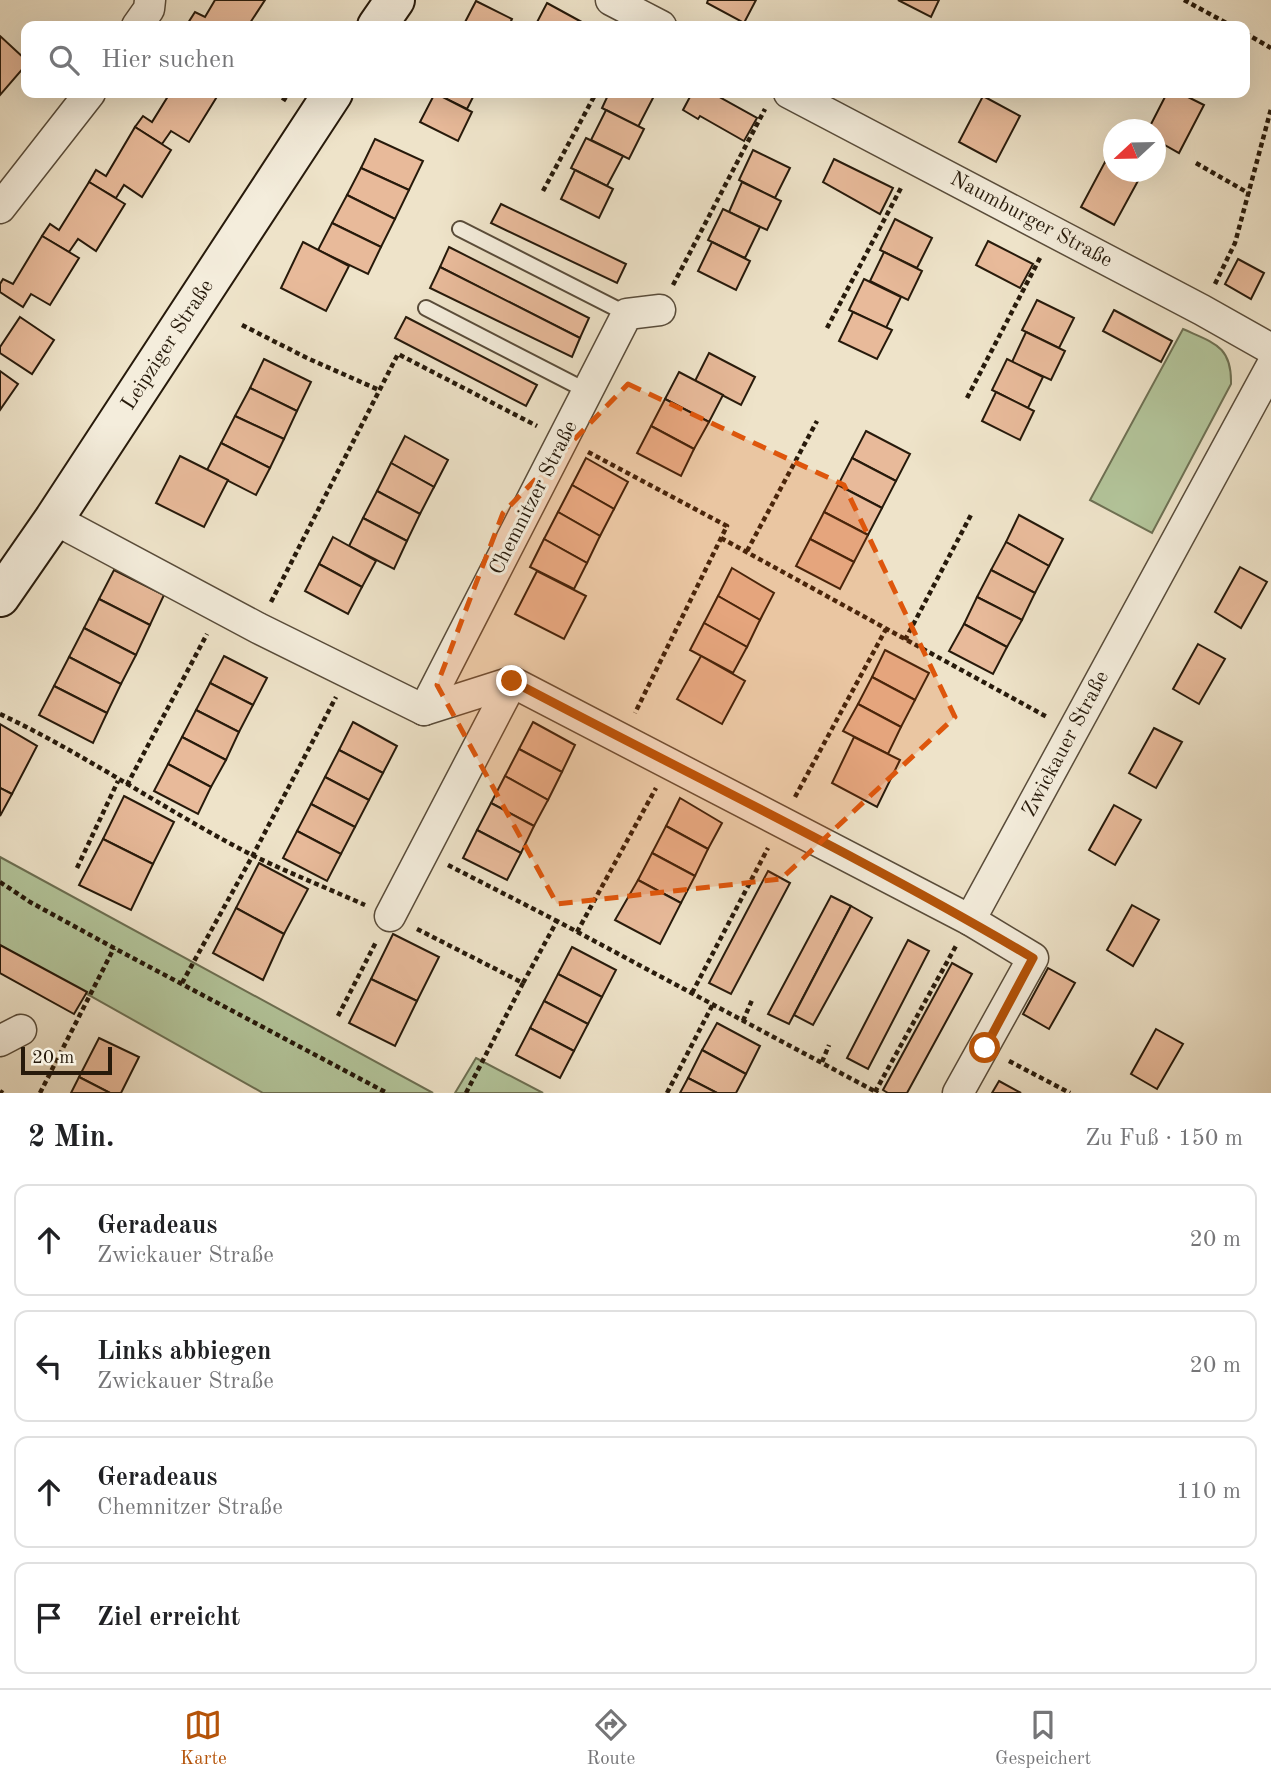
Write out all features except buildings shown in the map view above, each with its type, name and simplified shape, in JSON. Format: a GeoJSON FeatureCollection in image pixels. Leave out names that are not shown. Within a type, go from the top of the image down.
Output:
{"type":"FeatureCollection","features":[{"type":"Feature","properties":{"kind":"main road"},"geometry":{"type":"LineString","coordinates":[[380,21],[395,0]]}},
{"type":"Feature","properties":{"kind":"main road","name":"Leipziger Straße"},"geometry":{"type":"LineString","coordinates":[[0,597],[330,98]]}},
{"type":"Feature","properties":{"kind":"street"},"geometry":{"type":"LineString","coordinates":[[141,21],[149,9],[150,0]]}},
{"type":"Feature","properties":{"kind":"street"},"geometry":{"type":"LineString","coordinates":[[611,0],[651,21]]}},
{"type":"Feature","properties":{"kind":"street"},"geometry":{"type":"LineString","coordinates":[[0,208],[86,98]]}},
{"type":"Feature","properties":{"kind":"street","name":"Naumburger Straße"},"geometry":{"type":"LineString","coordinates":[[778,99],[916,159],[1271,349]]}},
{"type":"Feature","properties":{"kind":"street"},"geometry":{"type":"LineString","coordinates":[[627,314],[660,310]]}},
{"type":"Feature","properties":{"kind":"street","name":"Chemnitzer Straße"},"geometry":{"type":"LineString","coordinates":[[424,710],[565,440],[627,314]]}},
{"type":"Feature","properties":{"kind":"street","name":"Zwickauer Straße"},"geometry":{"type":"LineString","coordinates":[[970,920],[1271,367]]}},
{"type":"Feature","properties":{"kind":"street"},"geometry":{"type":"LineString","coordinates":[[54,519],[258,628],[424,710],[512,681],[970,920],[1033,958],[958,1093]]}},
{"type":"Feature","properties":{"kind":"street"},"geometry":{"type":"LineString","coordinates":[[390,916],[512,681]]}},
{"type":"Feature","properties":{"kind":"lane"},"geometry":{"type":"LineString","coordinates":[[460,229],[627,314]]}},
{"type":"Feature","properties":{"kind":"lane"},"geometry":{"type":"LineString","coordinates":[[426,308],[589,392]]}},
{"type":"Feature","properties":{"kind":"path"},"geometry":{"type":"LineString","coordinates":[[1184,0],[1223,21]]}},
{"type":"Feature","properties":{"kind":"path"},"geometry":{"type":"LineString","coordinates":[[1250,36],[1271,48]]}},
{"type":"Feature","properties":{"kind":"path"},"geometry":{"type":"LineString","coordinates":[[543,191],[593,98]]}},
{"type":"Feature","properties":{"kind":"path"},"geometry":{"type":"LineString","coordinates":[[660,310],[778,99]]}},
{"type":"Feature","properties":{"kind":"path"},"geometry":{"type":"LineString","coordinates":[[1202,310],[1235,243],[1271,109]]}},
{"type":"Feature","properties":{"kind":"path"},"geometry":{"type":"LineString","coordinates":[[827,328],[916,159]]}},
{"type":"Feature","properties":{"kind":"path"},"geometry":{"type":"LineString","coordinates":[[1196,163],[1250,194]]}},
{"type":"Feature","properties":{"kind":"path"},"geometry":{"type":"LineString","coordinates":[[967,398],[1054,233]]}},
{"type":"Feature","properties":{"kind":"path"},"geometry":{"type":"LineString","coordinates":[[242,325],[379,390]]}},
{"type":"Feature","properties":{"kind":"path"},"geometry":{"type":"LineString","coordinates":[[277,590],[398,354],[727,526],[622,739]]}},
{"type":"Feature","properties":{"kind":"path"},"geometry":{"type":"LineString","coordinates":[[747,551],[817,421]]}},
{"type":"Feature","properties":{"kind":"path"},"geometry":{"type":"LineString","coordinates":[[905,640],[972,513]]}},
{"type":"Feature","properties":{"kind":"path"},"geometry":{"type":"LineString","coordinates":[[721,538],[1073,730]]}},
{"type":"Feature","properties":{"kind":"path"},"geometry":{"type":"LineString","coordinates":[[127,785],[195,654]]}},
{"type":"Feature","properties":{"kind":"path"},"geometry":{"type":"LineString","coordinates":[[182,983],[253,855],[348,673]]}},
{"type":"Feature","properties":{"kind":"path"},"geometry":{"type":"LineString","coordinates":[[0,714],[77,754],[118,780],[253,855],[390,916],[523,983]]}},
{"type":"Feature","properties":{"kind":"path"},"geometry":{"type":"LineString","coordinates":[[577,932],[670,763]]}},
{"type":"Feature","properties":{"kind":"path"},"geometry":{"type":"LineString","coordinates":[[77,868],[118,780]]}},
{"type":"Feature","properties":{"kind":"path"},"geometry":{"type":"LineString","coordinates":[[422,851],[876,1093],[970,920]]}},
{"type":"Feature","properties":{"kind":"path"},"geometry":{"type":"LineString","coordinates":[[0,882],[30,902],[114,948],[387,1093]]}},
{"type":"Feature","properties":{"kind":"path"},"geometry":{"type":"LineString","coordinates":[[338,1016],[390,916]]}},
{"type":"Feature","properties":{"kind":"path"},"geometry":{"type":"LineString","coordinates":[[466,1093],[556,921]]}},
{"type":"Feature","properties":{"kind":"path"},"geometry":{"type":"LineString","coordinates":[[40,1093],[114,948]]}},
{"type":"Feature","properties":{"kind":"path"},"geometry":{"type":"LineString","coordinates":[[743,1021],[752,1000]]}},
{"type":"Feature","properties":{"kind":"path"},"geometry":{"type":"LineString","coordinates":[[667,1093],[713,1004]]}},
{"type":"Feature","properties":{"kind":"path"},"geometry":{"type":"LineString","coordinates":[[822,1062],[829,1045]]}},
{"type":"Feature","properties":{"kind":"path"},"geometry":{"type":"LineString","coordinates":[[985,1048],[1070,1093]]}},
{"type":"Feature","properties":{"kind":"highlighted area"},"geometry":{"type":"Polygon","coordinates":[[[628,384],[844,485],[955,717],[781,879],[557,904],[437,685],[503,513],[628,384]]]}},
{"type":"Feature","properties":{"kind":"green space"},"geometry":{"type":"Polygon","coordinates":[[[1183,329],[1219,348],[1228,361],[1231,384],[1152,533],[1090,500],[1183,329]]]}},
{"type":"Feature","properties":{"kind":"green space"},"geometry":{"type":"Polygon","coordinates":[[[0,857],[433,1093],[263,1093],[0,945],[0,857]]]}},
{"type":"Feature","properties":{"kind":"green space"},"geometry":{"type":"Polygon","coordinates":[[[476,1058],[543,1093],[455,1093],[476,1058]]]}},
{"type":"Feature","properties":{"kind":"route"},"geometry":{"type":"LineString","coordinates":[[512,681],[970,920],[1033,958],[985,1048]]}}]}
